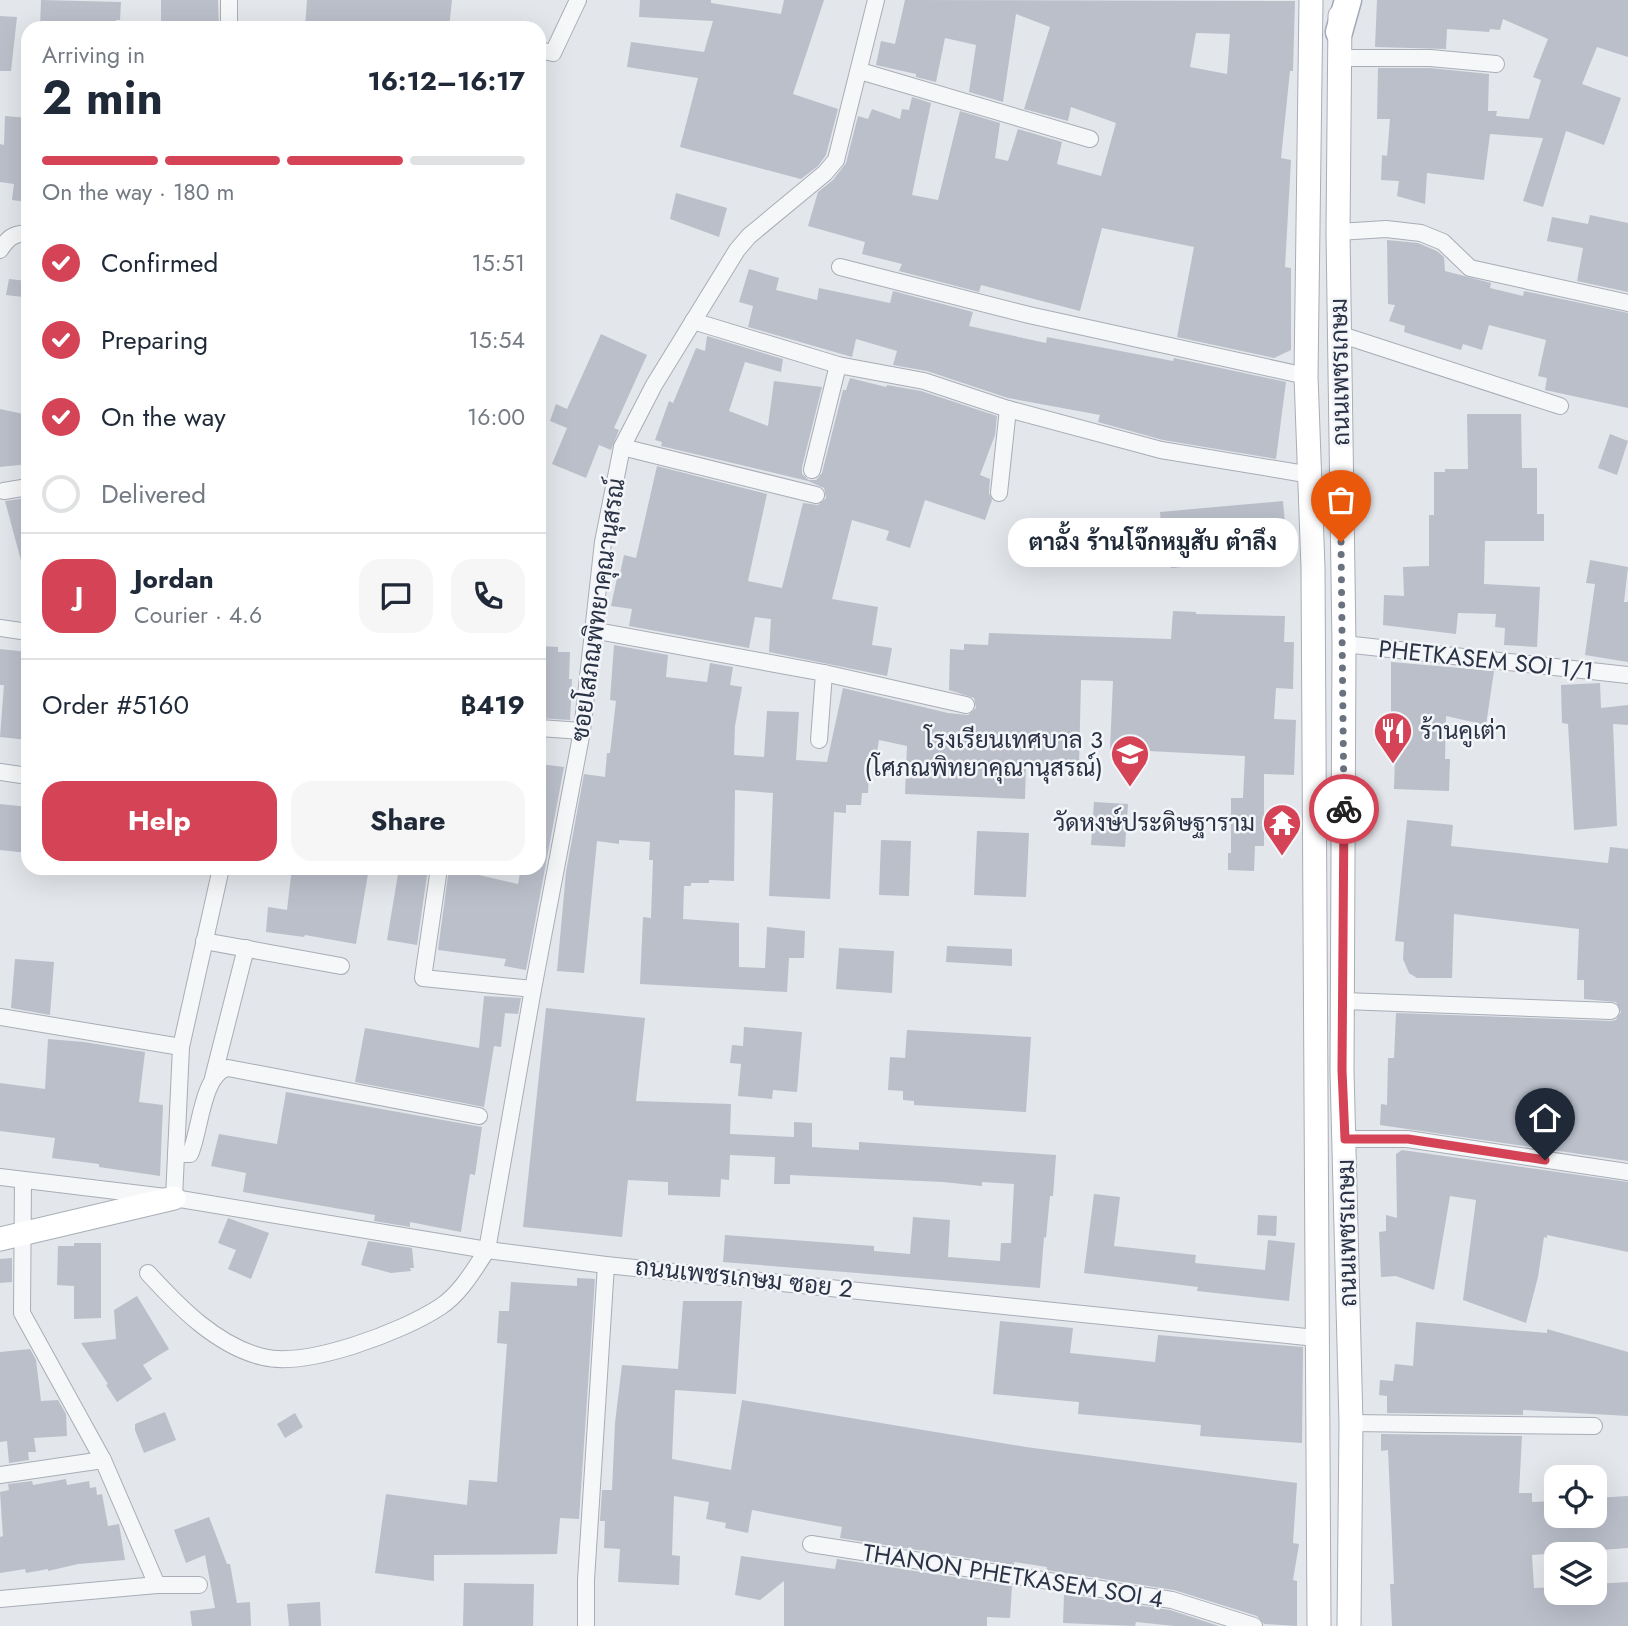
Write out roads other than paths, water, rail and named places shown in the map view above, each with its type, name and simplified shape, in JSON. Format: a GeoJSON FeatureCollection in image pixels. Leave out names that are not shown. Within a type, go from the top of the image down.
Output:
{"type":"FeatureCollection","features":[{"type":"Feature","properties":{"kind":"main road","name":"ถนนเพชรเกษม"},"geometry":{"type":"LineString","coordinates":[[1311,0],[1306,376],[1313,568],[1319,1626]]}},
{"type":"Feature","properties":{"kind":"main road","name":"ถนนเพชรเกษม"},"geometry":{"type":"LineString","coordinates":[[1340,0],[1338,232],[1344,645],[1342,1070],[1351,1423],[1349,1626]]}},
{"type":"Feature","properties":{"kind":"main road"},"geometry":{"type":"LineString","coordinates":[[1339,32],[1348,0]]}},
{"type":"Feature","properties":{"kind":"main road"},"geometry":{"type":"LineString","coordinates":[[1313,568],[1342,568]]}},
{"type":"Feature","properties":{"kind":"main road"},"geometry":{"type":"LineString","coordinates":[[1314,1067],[1342,1070]]}},
{"type":"Feature","properties":{"kind":"main road"},"geometry":{"type":"LineString","coordinates":[[10,1236],[174,1198]]}},
{"type":"Feature","properties":{"kind":"street"},"geometry":{"type":"LineString","coordinates":[[229,0],[229,21]]}},
{"type":"Feature","properties":{"kind":"street"},"geometry":{"type":"LineString","coordinates":[[546,51],[578,0]]}},
{"type":"Feature","properties":{"kind":"street","name":"ซอยโสภณพิทยาคุณานุสรณ์"},"geometry":{"type":"LineString","coordinates":[[487,1251],[582,731],[605,531],[622,447],[642,405],[745,240],[825,173],[836,160],[876,0]]}},
{"type":"Feature","properties":{"kind":"street"},"geometry":{"type":"LineString","coordinates":[[1339,58],[1430,58],[1496,64]]}},
{"type":"Feature","properties":{"kind":"street"},"geometry":{"type":"LineString","coordinates":[[860,71],[1090,139]]}},
{"type":"Feature","properties":{"kind":"street"},"geometry":{"type":"LineString","coordinates":[[1338,232],[1386,229],[1421,233],[1443,242],[1470,268],[1628,303]]}},
{"type":"Feature","properties":{"kind":"street"},"geometry":{"type":"LineString","coordinates":[[0,250],[9,238],[21,233]]}},
{"type":"Feature","properties":{"kind":"street"},"geometry":{"type":"LineString","coordinates":[[840,267],[1029,315],[1306,376]]}},
{"type":"Feature","properties":{"kind":"street"},"geometry":{"type":"LineString","coordinates":[[693,321],[838,365],[924,381],[1008,409],[1161,450],[1311,474]]}},
{"type":"Feature","properties":{"kind":"street"},"geometry":{"type":"LineString","coordinates":[[1339,334],[1560,406]]}},
{"type":"Feature","properties":{"kind":"street"},"geometry":{"type":"LineString","coordinates":[[812,470],[838,365]]}},
{"type":"Feature","properties":{"kind":"street"},"geometry":{"type":"LineString","coordinates":[[999,493],[1008,409]]}},
{"type":"Feature","properties":{"kind":"street"},"geometry":{"type":"LineString","coordinates":[[622,447],[816,495]]}},
{"type":"Feature","properties":{"kind":"street"},"geometry":{"type":"LineString","coordinates":[[4,491],[21,488]]}},
{"type":"Feature","properties":{"kind":"street"},"geometry":{"type":"LineString","coordinates":[[0,628],[21,631]]}},
{"type":"Feature","properties":{"kind":"street"},"geometry":{"type":"LineString","coordinates":[[592,629],[824,673],[966,705]]}},
{"type":"Feature","properties":{"kind":"street","name":"PHETKASEM SOI 1/1"},"geometry":{"type":"LineString","coordinates":[[1344,645],[1628,675]]}},
{"type":"Feature","properties":{"kind":"street"},"geometry":{"type":"LineString","coordinates":[[818,740],[824,673]]}},
{"type":"Feature","properties":{"kind":"street"},"geometry":{"type":"LineString","coordinates":[[546,728],[582,731]]}},
{"type":"Feature","properties":{"kind":"street"},"geometry":{"type":"LineString","coordinates":[[0,772],[21,775]]}},
{"type":"Feature","properties":{"kind":"street"},"geometry":{"type":"LineString","coordinates":[[174,1198],[181,1047],[219,875]]}},
{"type":"Feature","properties":{"kind":"street"},"geometry":{"type":"LineString","coordinates":[[438,875],[423,978],[533,989]]}},
{"type":"Feature","properties":{"kind":"street"},"geometry":{"type":"LineString","coordinates":[[204,941],[341,966]]}},
{"type":"Feature","properties":{"kind":"street"},"geometry":{"type":"LineString","coordinates":[[176,1154],[190,1154],[192,1149],[213,1079],[246,948]]}},
{"type":"Feature","properties":{"kind":"street"},"geometry":{"type":"LineString","coordinates":[[1344,1001],[1611,1011]]}},
{"type":"Feature","properties":{"kind":"street"},"geometry":{"type":"LineString","coordinates":[[0,1017],[181,1047]]}},
{"type":"Feature","properties":{"kind":"street"},"geometry":{"type":"LineString","coordinates":[[213,1079],[222,1069],[234,1068],[479,1116]]}},
{"type":"Feature","properties":{"kind":"street"},"geometry":{"type":"LineString","coordinates":[[1345,1139],[1408,1139],[1628,1172]]}},
{"type":"Feature","properties":{"kind":"street","name":"ถนนเพชรเกษม ซอย 2"},"geometry":{"type":"LineString","coordinates":[[0,1177],[174,1198],[487,1251],[1316,1338]]}},
{"type":"Feature","properties":{"kind":"street"},"geometry":{"type":"LineString","coordinates":[[23,1180],[10,1236],[22,1313],[103,1460],[156,1584]]}},
{"type":"Feature","properties":{"kind":"street"},"geometry":{"type":"LineString","coordinates":[[148,1273],[176,1303],[230,1344],[262,1357],[290,1360],[334,1351],[395,1329],[441,1307],[463,1286],[487,1251]]}},
{"type":"Feature","properties":{"kind":"street"},"geometry":{"type":"LineString","coordinates":[[586,1626],[586,1580],[606,1265]]}},
{"type":"Feature","properties":{"kind":"street"},"geometry":{"type":"LineString","coordinates":[[1351,1423],[1594,1426]]}},
{"type":"Feature","properties":{"kind":"street"},"geometry":{"type":"LineString","coordinates":[[0,1475],[103,1460]]}},
{"type":"Feature","properties":{"kind":"street","name":"THANON PHETKASEM SOI 4"},"geometry":{"type":"LineString","coordinates":[[811,1544],[1172,1600],[1254,1626]]}},
{"type":"Feature","properties":{"kind":"street"},"geometry":{"type":"LineString","coordinates":[[0,1599],[156,1584],[199,1585]]}},
{"type":"Feature","properties":{"kind":"place","name":"ตาฉั้ง ร้านโจ๊กหมูสับ ตำลึง"},"geometry":{"type":"Point","coordinates":[1341,542]}},
{"type":"Feature","properties":{"kind":"place","name":"ร้านคูเต่า"},"geometry":{"type":"Point","coordinates":[1393,765]}},
{"type":"Feature","properties":{"kind":"place","name":"โรงเรียนเทศบาล 3 (โศภณพิทยาคุณานุสรณ์)"},"geometry":{"type":"Point","coordinates":[1130,788]}},
{"type":"Feature","properties":{"kind":"place","name":"วัดหงษ์ประดิษฐาราม"},"geometry":{"type":"Point","coordinates":[1282,857]}}]}
